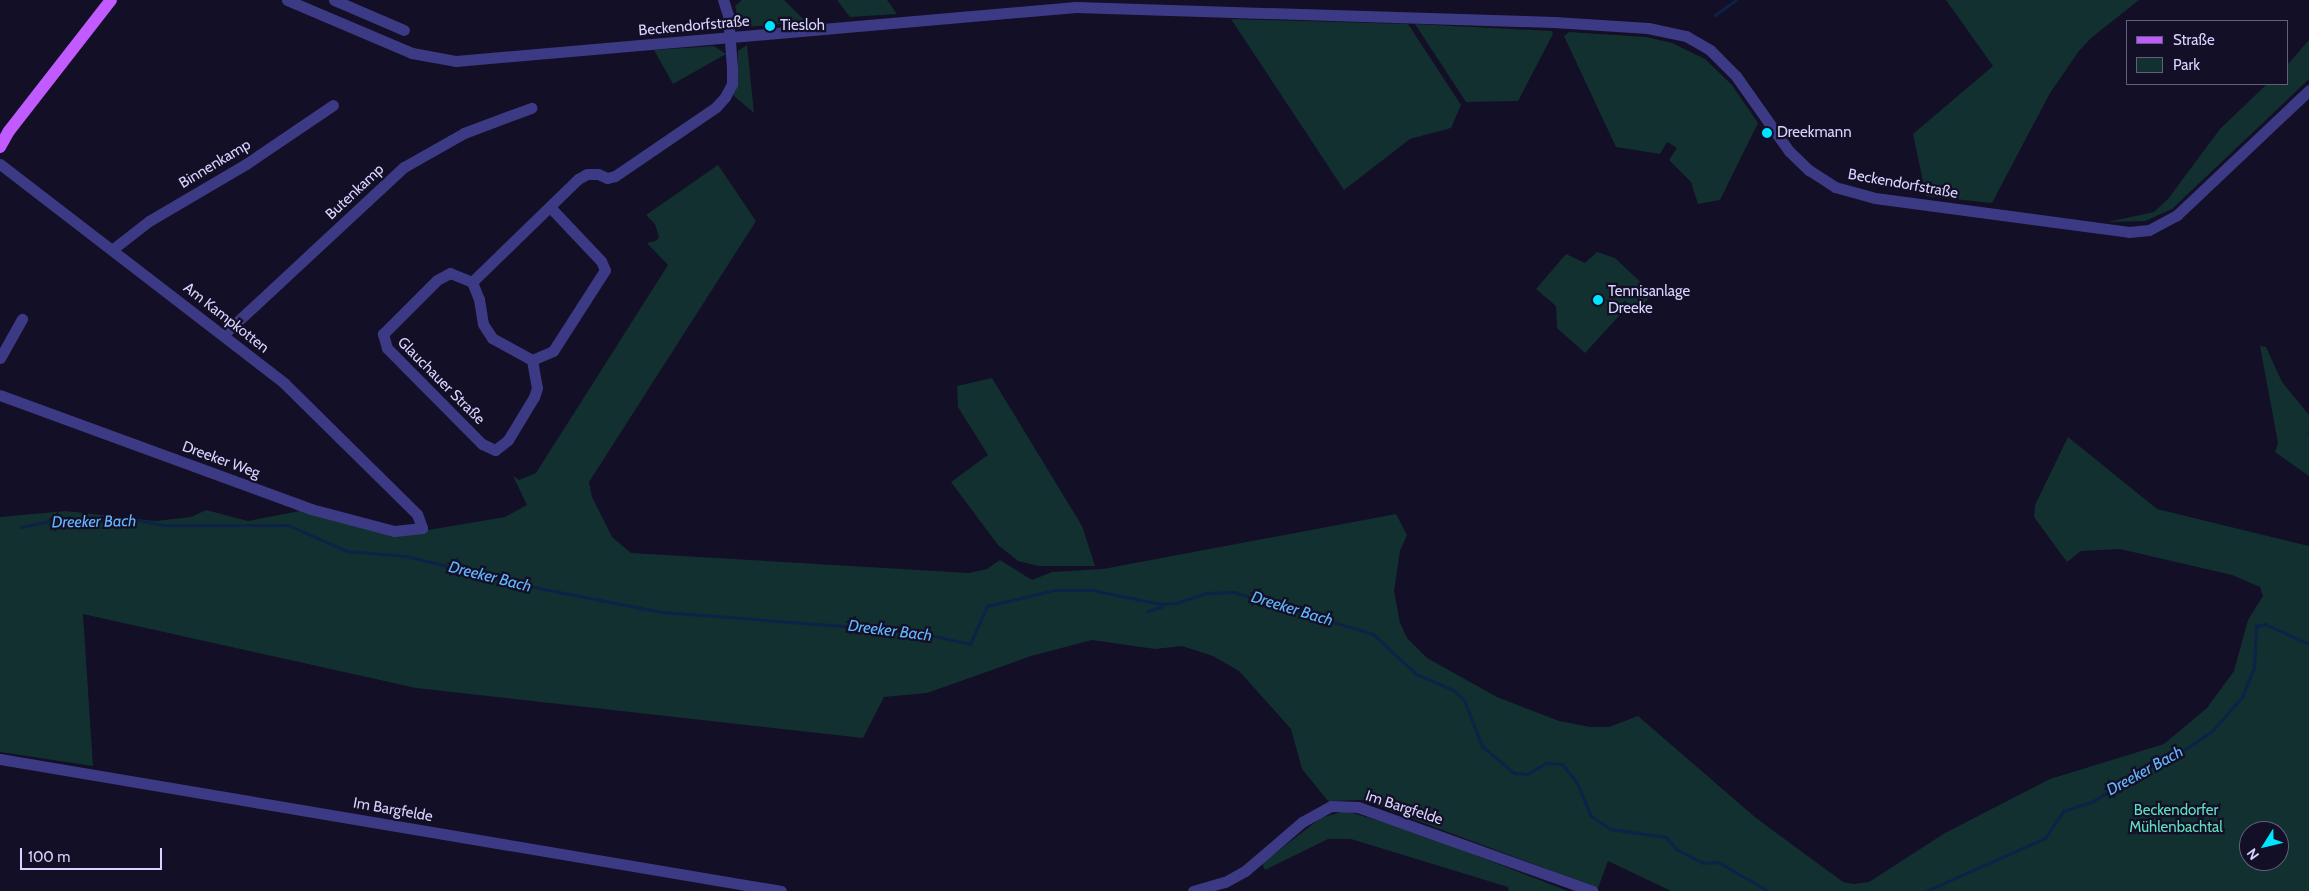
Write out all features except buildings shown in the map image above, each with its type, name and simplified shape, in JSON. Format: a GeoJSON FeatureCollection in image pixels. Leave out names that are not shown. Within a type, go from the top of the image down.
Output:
{"type":"FeatureCollection","features":[{"type":"Feature","properties":{"kind":"main road"},"geometry":{"type":"LineString","coordinates":[[0,147],[19,118],[111,0]]}},
{"type":"Feature","properties":{"kind":"street","name":"Beckendorfstraße"},"geometry":{"type":"LineString","coordinates":[[287,0],[412,53],[456,61],[1076,7],[1545,21],[1648,28],[1686,36],[1710,50],[1736,76],[1795,157],[1835,187],[1875,198],[2129,232],[2149,230],[2178,215],[2309,90]]}},
{"type":"Feature","properties":{"kind":"street"},"geometry":{"type":"LineString","coordinates":[[334,0],[404,30]]}},
{"type":"Feature","properties":{"kind":"street"},"geometry":{"type":"LineString","coordinates":[[550,206],[601,261],[604,270],[559,345],[547,354],[532,360],[492,338],[486,331],[472,282],[550,206],[578,179],[587,174],[598,174],[607,178],[615,176],[716,107],[732,84],[730,38],[723,0]]}},
{"type":"Feature","properties":{"kind":"street","name":"Binnenkamp"},"geometry":{"type":"LineString","coordinates":[[112,249],[149,221],[246,164],[333,105]]}},
{"type":"Feature","properties":{"kind":"street","name":"Butenkamp"},"geometry":{"type":"LineString","coordinates":[[224,335],[404,167],[464,133],[531,108]]}},
{"type":"Feature","properties":{"kind":"street","name":"Am Kampkotten"},"geometry":{"type":"LineString","coordinates":[[0,164],[284,383],[417,514]]}},
{"type":"Feature","properties":{"kind":"street","name":"Glauchauer Straße"},"geometry":{"type":"LineString","coordinates":[[472,282],[461,275],[450,273],[437,280],[388,326],[382,334],[386,348],[482,444],[495,450],[508,440],[534,397],[537,388],[532,360]]}},
{"type":"Feature","properties":{"kind":"street"},"geometry":{"type":"LineString","coordinates":[[0,358],[22,319]]}},
{"type":"Feature","properties":{"kind":"street","name":"Dreeker Weg"},"geometry":{"type":"LineString","coordinates":[[0,394],[311,509],[394,532],[422,528],[417,514]]}},
{"type":"Feature","properties":{"kind":"street","name":"Im Bargfelde"},"geometry":{"type":"LineString","coordinates":[[0,760],[781,891]]}},
{"type":"Feature","properties":{"kind":"street","name":"Im Bargfelde"},"geometry":{"type":"LineString","coordinates":[[1193,891],[1225,882],[1245,871],[1302,822],[1331,806],[1358,807],[1592,891]]}},
{"type":"Feature","properties":{"kind":"green space"},"geometry":{"type":"Polygon","coordinates":[[[742,0],[784,0],[806,22],[746,27],[739,24],[735,6],[742,0]]]}},
{"type":"Feature","properties":{"kind":"green space"},"geometry":{"type":"Polygon","coordinates":[[[837,0],[887,0],[897,14],[850,17],[837,0]]]}},
{"type":"Feature","properties":{"kind":"green space"},"geometry":{"type":"Polygon","coordinates":[[[1946,0],[2139,0],[2091,38],[2079,51],[2050,93],[1992,203],[1926,196],[1913,134],[1993,66],[1946,0]]]}},
{"type":"Feature","properties":{"kind":"green space"},"geometry":{"type":"Polygon","coordinates":[[[1231,19],[1408,24],[1461,105],[1451,128],[1410,139],[1344,190],[1231,19]]]}},
{"type":"Feature","properties":{"kind":"green space"},"geometry":{"type":"Polygon","coordinates":[[[1415,24],[1552,31],[1553,34],[1518,101],[1466,102],[1415,24]]]}},
{"type":"Feature","properties":{"kind":"green space"},"geometry":{"type":"Polygon","coordinates":[[[1569,32],[1646,37],[1672,43],[1705,59],[1732,85],[1758,123],[1720,200],[1698,204],[1691,182],[1669,160],[1677,148],[1667,142],[1660,154],[1616,147],[1564,36],[1569,32]]]}},
{"type":"Feature","properties":{"kind":"green space"},"geometry":{"type":"Polygon","coordinates":[[[2309,40],[2309,79],[2172,209],[2145,221],[2108,222],[2154,212],[2168,199],[2220,129],[2266,85],[2289,85],[2289,63],[2309,40]]]}},
{"type":"Feature","properties":{"kind":"green space"},"geometry":{"type":"Polygon","coordinates":[[[747,45],[754,113],[733,95],[738,76],[738,51],[747,45]]]}},
{"type":"Feature","properties":{"kind":"green space"},"geometry":{"type":"Polygon","coordinates":[[[714,46],[726,54],[673,84],[654,50],[714,46]]]}},
{"type":"Feature","properties":{"kind":"green space","name":"Beckendorfer Mühlenbachtal"},"geometry":{"type":"Polygon","coordinates":[[[718,165],[756,221],[589,482],[592,497],[612,537],[631,553],[969,573],[987,569],[1000,560],[1032,580],[1052,572],[1103,569],[1396,514],[1407,535],[1400,551],[1394,591],[1400,623],[1407,638],[1427,658],[1497,697],[1559,721],[1590,727],[1609,727],[1638,716],[1756,818],[1843,882],[1854,884],[1869,882],[1945,833],[2050,779],[2164,744],[2207,708],[2234,671],[2248,620],[2263,596],[2260,587],[2232,575],[2120,549],[2081,551],[2067,562],[2034,517],[2035,505],[2068,437],[2157,509],[2309,546],[2309,891],[1671,891],[1608,861],[1598,888],[1362,800],[1328,801],[1302,769],[1291,729],[1239,671],[1213,656],[1182,646],[1155,649],[1092,640],[1031,656],[927,693],[884,697],[863,738],[416,688],[83,614],[93,766],[0,752],[0,517],[66,511],[155,521],[191,517],[206,510],[248,521],[305,510],[393,536],[505,517],[527,505],[513,476],[519,480],[536,473],[668,265],[647,243],[656,241],[659,237],[655,224],[646,215],[718,165]]]}},
{"type":"Feature","properties":{"kind":"green space","name":"Tennisanlage Dreeke"},"geometry":{"type":"Polygon","coordinates":[[[1597,252],[1615,258],[1653,294],[1636,312],[1629,305],[1585,353],[1557,328],[1556,306],[1536,289],[1566,254],[1585,263],[1597,252]]]}},
{"type":"Feature","properties":{"kind":"green space"},"geometry":{"type":"Polygon","coordinates":[[[2260,346],[2266,347],[2282,382],[2309,415],[2309,476],[2275,452],[2278,443],[2260,346]]]}},
{"type":"Feature","properties":{"kind":"green space"},"geometry":{"type":"Polygon","coordinates":[[[992,378],[1082,526],[1095,566],[1039,566],[1018,561],[998,545],[951,482],[988,455],[958,407],[957,386],[992,378]]]}},
{"type":"Feature","properties":{"kind":"green space"},"geometry":{"type":"Polygon","coordinates":[[[1345,811],[1405,828],[1568,891],[1509,891],[1508,887],[1351,839],[1328,839],[1265,870],[1262,863],[1321,818],[1345,811]]]}},
{"type":"Feature","properties":{"kind":"waterway"},"geometry":{"type":"LineString","coordinates":[[1715,15],[1736,0]]}},
{"type":"Feature","properties":{"kind":"waterway","name":"Dreeker Bach"},"geometry":{"type":"LineString","coordinates":[[21,527],[60,519],[136,520],[163,525],[288,525],[347,551],[406,556],[538,588],[662,612],[911,631],[970,644],[987,606],[1054,590],[1092,590],[1161,604],[1176,603],[1206,593],[1234,592],[1373,634],[1416,674],[1453,690],[1464,700],[1482,746],[1514,773],[1527,774],[1546,763],[1562,764],[1576,781],[1591,816],[1610,829],[1666,837],[1676,849],[1703,863],[1718,862],[1768,891]]}},
{"type":"Feature","properties":{"kind":"waterway"},"geometry":{"type":"LineString","coordinates":[[1147,611],[1161,607],[1161,604]]}},
{"type":"Feature","properties":{"kind":"waterway","name":"Dreeker Bach"},"geometry":{"type":"LineString","coordinates":[[1926,891],[2045,838],[2063,811],[2093,801],[2158,761],[2174,757],[2212,731],[2242,697],[2254,668],[2256,626],[2265,624],[2309,644]]}},
{"type":"Feature","properties":{"kind":"place","name":"Tiesloh"},"geometry":{"type":"Point","coordinates":[770,26]}},
{"type":"Feature","properties":{"kind":"place","name":"Dreekmann"},"geometry":{"type":"Point","coordinates":[1767,133]}},
{"type":"Feature","properties":{"kind":"place","name":"Tennisanlage Dreeke"},"geometry":{"type":"Point","coordinates":[1598,300]}}]}
